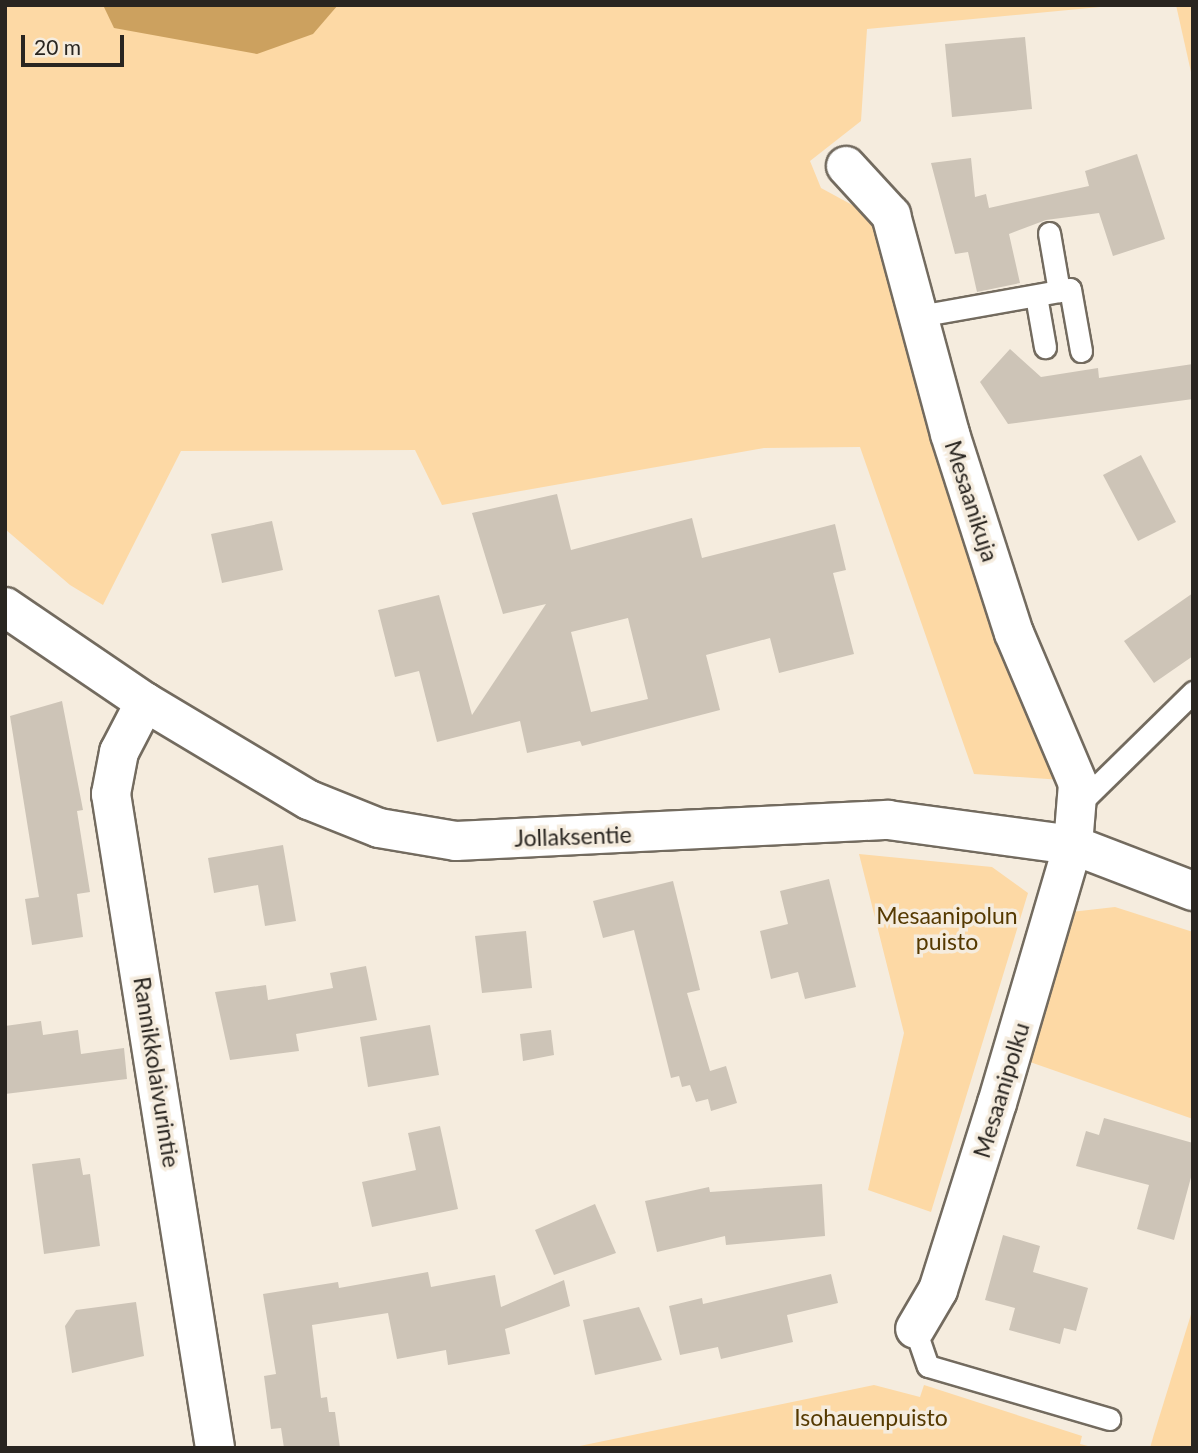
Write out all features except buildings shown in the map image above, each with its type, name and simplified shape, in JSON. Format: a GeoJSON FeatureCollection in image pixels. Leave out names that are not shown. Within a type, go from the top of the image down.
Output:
{"type":"FeatureCollection","features":[{"type":"Feature","properties":{"kind":"street","name":"Mesaanikuja"},"geometry":{"type":"LineString","coordinates":[[846,166],[891,215],[1014,632],[1078,785],[1073,845]]}},
{"type":"Feature","properties":{"kind":"street","name":"Jollaksentie"},"geometry":{"type":"LineString","coordinates":[[5,607],[145,702],[309,800],[379,828],[456,841],[888,820],[1073,845],[1193,891]]}},
{"type":"Feature","properties":{"kind":"street","name":"Rannikkolaivurintie"},"geometry":{"type":"LineString","coordinates":[[145,702],[119,752],[111,794],[215,1448]]}},
{"type":"Feature","properties":{"kind":"street","name":"Mesaanipolku"},"geometry":{"type":"LineString","coordinates":[[915,1329],[939,1290],[1073,845]]}},
{"type":"Feature","properties":{"kind":"lane"},"geometry":{"type":"LineString","coordinates":[[1049,233],[1059,291]]}},
{"type":"Feature","properties":{"kind":"lane"},"geometry":{"type":"LineString","coordinates":[[919,316],[1070,289],[1081,351]]}},
{"type":"Feature","properties":{"kind":"lane"},"geometry":{"type":"LineString","coordinates":[[1036,296],[1045,347]]}},
{"type":"Feature","properties":{"kind":"lane"},"geometry":{"type":"LineString","coordinates":[[1077,807],[1193,692]]}},
{"type":"Feature","properties":{"kind":"lane"},"geometry":{"type":"LineString","coordinates":[[915,1329],[928,1366],[1109,1419]]}},
{"type":"Feature","properties":{"kind":"green space"},"geometry":{"type":"Polygon","coordinates":[[[5,5],[1121,5],[867,29],[861,121],[810,161],[821,188],[880,220],[1062,780],[974,774],[860,447],[764,448],[442,505],[415,450],[181,451],[103,605],[70,585],[5,529],[5,5]]]}},
{"type":"Feature","properties":{"kind":"green space"},"geometry":{"type":"Polygon","coordinates":[[[1176,5],[1193,5],[1193,81],[1176,5]]]}},
{"type":"Feature","properties":{"kind":"green space","name":"Mesaanipolun puisto"},"geometry":{"type":"Polygon","coordinates":[[[859,854],[992,867],[1028,893],[931,1212],[868,1190],[904,1033],[859,854]]]}},
{"type":"Feature","properties":{"kind":"green space"},"geometry":{"type":"Polygon","coordinates":[[[1115,907],[1193,932],[1193,1119],[1030,1062],[1071,912],[1115,907]]]}},
{"type":"Feature","properties":{"kind":"green space"},"geometry":{"type":"Polygon","coordinates":[[[1193,1308],[1193,1448],[1150,1448],[1154,1434],[1193,1308]]]}},
{"type":"Feature","properties":{"kind":"green space","name":"Isohauenpuisto"},"geometry":{"type":"Polygon","coordinates":[[[874,1385],[920,1397],[924,1385],[1082,1436],[1080,1444],[1096,1448],[570,1448],[874,1385]]]}},
{"type":"Feature","properties":{"kind":"shaded area"},"geometry":{"type":"Polygon","coordinates":[[[103,5],[338,5],[313,34],[257,54],[114,28],[103,5]]]}}]}
